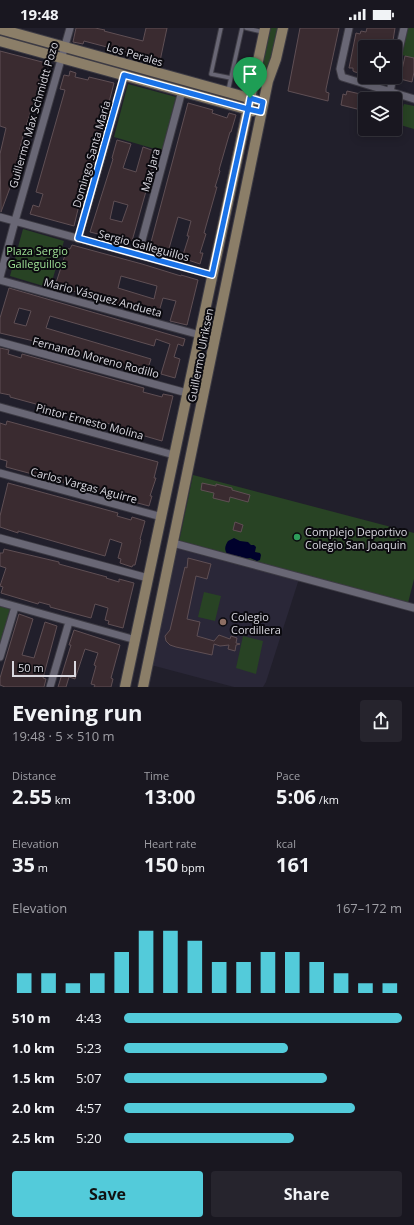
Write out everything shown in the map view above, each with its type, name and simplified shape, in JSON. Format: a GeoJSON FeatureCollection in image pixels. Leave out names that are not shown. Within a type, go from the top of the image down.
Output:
{"type":"FeatureCollection","features":[{"type":"Feature","properties":{"kind":"main road","name":"Guillermo Ulriksen"},"geometry":{"type":"LineString","coordinates":[[143,687],[262,107],[283,28]]}},
{"type":"Feature","properties":{"kind":"main road","name":"Los Perales"},"geometry":{"type":"LineString","coordinates":[[0,29],[250,98],[262,107]]}},
{"type":"Feature","properties":{"kind":"main road","name":"Guillermo Ulriksen"},"geometry":{"type":"LineString","coordinates":[[125,687],[265,30]]}},
{"type":"Feature","properties":{"kind":"main road","name":"Los Perales"},"geometry":{"type":"LineString","coordinates":[[0,41],[248,109],[262,107]]}},
{"type":"Feature","properties":{"kind":"street","name":"Guillermo Max Schmidtt Pozo"},"geometry":{"type":"LineString","coordinates":[[0,279],[14,221],[70,28]]}},
{"type":"Feature","properties":{"kind":"street"},"geometry":{"type":"LineString","coordinates":[[349,28],[340,69],[341,74],[345,78],[390,92],[392,84]]}},
{"type":"Feature","properties":{"kind":"street"},"geometry":{"type":"LineString","coordinates":[[401,40],[404,28]]}},
{"type":"Feature","properties":{"kind":"street","name":"Domingo Santa María"},"geometry":{"type":"LineString","coordinates":[[78,238],[124,75]]}},
{"type":"Feature","properties":{"kind":"street","name":"Max Jara"},"geometry":{"type":"LineString","coordinates":[[138,255],[182,91]]}},
{"type":"Feature","properties":{"kind":"street"},"geometry":{"type":"LineString","coordinates":[[402,96],[414,99]]}},
{"type":"Feature","properties":{"kind":"street","name":"Sergio Galleguillos"},"geometry":{"type":"LineString","coordinates":[[0,217],[212,275]]}},
{"type":"Feature","properties":{"kind":"street","name":"Mario Vásquez Andueta"},"geometry":{"type":"LineString","coordinates":[[0,279],[200,335]]}},
{"type":"Feature","properties":{"kind":"street","name":"Fernando Moreno Rodillo"},"geometry":{"type":"LineString","coordinates":[[0,342],[187,393]]}},
{"type":"Feature","properties":{"kind":"street","name":"Pintor Ernesto Molina"},"geometry":{"type":"LineString","coordinates":[[0,407],[174,455]]}},
{"type":"Feature","properties":{"kind":"street","name":"Carlos Vargas Aguirre"},"geometry":{"type":"LineString","coordinates":[[0,473],[162,518]]}},
{"type":"Feature","properties":{"kind":"street"},"geometry":{"type":"LineString","coordinates":[[0,538],[148,578]]}},
{"type":"Feature","properties":{"kind":"street"},"geometry":{"type":"LineString","coordinates":[[173,542],[414,608]]}},
{"type":"Feature","properties":{"kind":"street"},"geometry":{"type":"LineString","coordinates":[[0,602],[136,640]]}},
{"type":"Feature","properties":{"kind":"street"},"geometry":{"type":"LineString","coordinates":[[0,657],[14,607]]}},
{"type":"Feature","properties":{"kind":"street"},"geometry":{"type":"LineString","coordinates":[[50,687],[69,622]]}},
{"type":"Feature","properties":{"kind":"lane"},"geometry":{"type":"LineString","coordinates":[[221,28],[211,74],[231,78]]}},
{"type":"Feature","properties":{"kind":"lane"},"geometry":{"type":"LineString","coordinates":[[228,92],[242,28]]}},
{"type":"Feature","properties":{"kind":"lane"},"geometry":{"type":"LineString","coordinates":[[246,28],[265,30]]}},
{"type":"Feature","properties":{"kind":"shaded area","name":"Colegio Cordillera"},"geometry":{"type":"Polygon","coordinates":[[[176,546],[299,579],[266,682],[263,687],[234,687],[151,665],[176,546]]]}},
{"type":"Feature","properties":{"kind":"green space"},"geometry":{"type":"Polygon","coordinates":[[[270,28],[278,28],[274,48],[256,98],[270,28]]]}},
{"type":"Feature","properties":{"kind":"green space"},"geometry":{"type":"Polygon","coordinates":[[[408,28],[414,28],[414,59],[402,55],[408,28]]]}},
{"type":"Feature","properties":{"kind":"green space"},"geometry":{"type":"Polygon","coordinates":[[[128,84],[176,97],[162,151],[114,137],[128,84]]]}},
{"type":"Feature","properties":{"kind":"green space"},"geometry":{"type":"Polygon","coordinates":[[[404,104],[414,106],[414,129],[402,125],[402,110],[404,104]]]}},
{"type":"Feature","properties":{"kind":"green space","name":"Plaza Sergio Galleguillos"},"geometry":{"type":"Polygon","coordinates":[[[23,229],[64,241],[50,288],[10,276],[23,229]]]}},
{"type":"Feature","properties":{"kind":"green space","name":"Complejo Deportivo Colegio San Joaquin"},"geometry":{"type":"Polygon","coordinates":[[[193,475],[414,533],[414,579],[408,603],[179,542],[193,475]]]}},
{"type":"Feature","properties":{"kind":"green space"},"geometry":{"type":"Polygon","coordinates":[[[204,592],[221,596],[215,621],[198,617],[204,592]]]}},
{"type":"Feature","properties":{"kind":"green space"},"geometry":{"type":"Polygon","coordinates":[[[0,606],[10,609],[0,646],[0,606]]]}},
{"type":"Feature","properties":{"kind":"green space"},"geometry":{"type":"Polygon","coordinates":[[[243,636],[263,641],[256,674],[236,668],[243,636]]]}},
{"type":"Feature","properties":{"kind":"water"},"geometry":{"type":"Polygon","coordinates":[[[234,538],[254,545],[256,547],[255,552],[260,553],[261,555],[260,560],[257,561],[250,558],[246,559],[227,554],[225,549],[226,544],[234,538]]]}},
{"type":"Feature","properties":{"kind":"building"},"geometry":{"type":"Polygon","coordinates":[[[76,28],[95,28],[143,41],[146,28],[167,28],[160,61],[84,41],[83,44],[73,42],[76,28]]]}},
{"type":"Feature","properties":{"kind":"building"},"geometry":{"type":"Polygon","coordinates":[[[300,28],[339,28],[326,89],[326,92],[329,93],[328,101],[288,91],[300,28]]]}},
{"type":"Feature","properties":{"kind":"building"},"geometry":{"type":"Polygon","coordinates":[[[367,28],[395,28],[393,40],[358,40],[358,73],[353,71],[353,68],[349,68],[356,33],[360,34],[361,31],[366,32],[367,28]]]}},
{"type":"Feature","properties":{"kind":"building"},"geometry":{"type":"Polygon","coordinates":[[[0,51],[46,63],[23,136],[11,185],[1,212],[0,154],[6,128],[0,126],[0,51]]]}},
{"type":"Feature","properties":{"kind":"building"},"geometry":{"type":"Polygon","coordinates":[[[405,56],[414,58],[412,82],[402,80],[402,70],[405,56]]]}},
{"type":"Feature","properties":{"kind":"building"},"geometry":{"type":"Polygon","coordinates":[[[70,71],[76,73],[75,77],[88,80],[89,77],[114,83],[92,171],[83,202],[80,201],[74,226],[30,214],[33,205],[39,207],[43,194],[36,192],[65,90],[60,89],[64,75],[69,76],[70,71]]]}},
{"type":"Feature","properties":{"kind":"building"},"geometry":{"type":"Polygon","coordinates":[[[347,91],[358,93],[358,109],[341,105],[343,94],[346,95],[347,91]]]}},
{"type":"Feature","properties":{"kind":"building"},"geometry":{"type":"Polygon","coordinates":[[[188,103],[213,110],[212,113],[227,118],[229,113],[236,115],[219,170],[220,171],[215,187],[217,187],[204,233],[206,234],[200,253],[203,253],[200,264],[185,259],[185,255],[183,255],[189,236],[187,236],[191,221],[178,217],[168,252],[150,246],[188,103]]]}},
{"type":"Feature","properties":{"kind":"building"},"geometry":{"type":"Polygon","coordinates":[[[117,140],[131,144],[123,168],[136,172],[143,147],[157,152],[132,241],[110,234],[90,232],[113,159],[117,140]],[[114,201],[110,219],[122,222],[128,205],[114,201]]]}},
{"type":"Feature","properties":{"kind":"building"},"geometry":{"type":"Polygon","coordinates":[[[72,245],[198,280],[187,325],[170,321],[176,301],[163,298],[158,315],[55,286],[65,255],[63,254],[64,248],[70,249],[72,245]],[[121,276],[118,288],[154,299],[157,286],[121,276]]]}},
{"type":"Feature","properties":{"kind":"building"},"geometry":{"type":"Polygon","coordinates":[[[9,288],[185,339],[183,346],[178,344],[174,357],[180,359],[175,378],[161,374],[170,344],[156,339],[154,346],[50,316],[46,328],[151,359],[146,374],[38,342],[0,333],[0,318],[9,288]],[[19,308],[14,323],[26,326],[31,311],[19,308]]]}},
{"type":"Feature","properties":{"kind":"building"},"geometry":{"type":"Polygon","coordinates":[[[0,348],[9,350],[8,354],[21,358],[22,354],[144,388],[143,392],[162,397],[163,394],[173,396],[162,441],[124,430],[125,428],[0,393],[0,348]]]}},
{"type":"Feature","properties":{"kind":"building"},"geometry":{"type":"Polygon","coordinates":[[[7,421],[158,462],[154,478],[156,478],[150,496],[152,496],[149,506],[134,502],[135,500],[120,495],[119,497],[6,467],[7,461],[0,459],[0,423],[6,425],[7,421]]]}},
{"type":"Feature","properties":{"kind":"building"},"geometry":{"type":"Polygon","coordinates":[[[8,483],[118,513],[117,516],[131,520],[132,517],[145,521],[135,565],[132,567],[120,563],[121,559],[118,558],[122,543],[110,539],[105,556],[0,527],[0,516],[8,483]]]}},
{"type":"Feature","properties":{"kind":"building"},"geometry":{"type":"Polygon","coordinates":[[[202,483],[216,486],[216,484],[232,488],[232,490],[250,495],[248,502],[230,497],[229,502],[213,498],[214,493],[201,490],[202,483]]]}},
{"type":"Feature","properties":{"kind":"building"},"geometry":{"type":"Polygon","coordinates":[[[235,522],[243,525],[241,532],[233,530],[235,522]]]}},
{"type":"Feature","properties":{"kind":"building"},"geometry":{"type":"Polygon","coordinates":[[[4,549],[59,562],[59,564],[107,577],[106,578],[119,582],[119,579],[134,583],[123,628],[108,624],[109,621],[105,620],[108,608],[95,604],[91,618],[50,607],[50,605],[39,602],[38,604],[1,593],[3,587],[0,586],[6,568],[0,566],[0,553],[3,553],[4,549]]]}},
{"type":"Feature","properties":{"kind":"building"},"geometry":{"type":"Polygon","coordinates":[[[188,558],[211,564],[207,579],[196,576],[187,619],[200,622],[197,636],[214,641],[219,635],[230,639],[231,636],[237,638],[236,643],[240,644],[236,645],[235,651],[228,649],[229,645],[220,646],[214,644],[212,655],[176,647],[170,645],[166,641],[165,636],[170,630],[185,567],[187,568],[188,558]]]}},
{"type":"Feature","properties":{"kind":"building"},"geometry":{"type":"Polygon","coordinates":[[[19,614],[33,619],[22,655],[34,658],[45,622],[57,626],[43,678],[46,679],[44,687],[5,687],[0,685],[0,678],[19,614]]]}},
{"type":"Feature","properties":{"kind":"building"},"geometry":{"type":"Polygon","coordinates":[[[74,630],[120,645],[111,678],[113,679],[111,687],[94,687],[95,685],[91,684],[96,666],[94,665],[98,653],[85,649],[75,679],[69,677],[66,687],[58,687],[74,630]]]}},
{"type":"Feature","properties":{"kind":"place","name":"Complejo Deportivo Colegio San Joaquin"},"geometry":{"type":"Point","coordinates":[297,537]}},
{"type":"Feature","properties":{"kind":"place","name":"Colegio Cordillera"},"geometry":{"type":"Point","coordinates":[223,622]}},
{"type":"Feature","properties":{"kind":"route"},"geometry":{"type":"LineString","coordinates":[[250,98],[248,109],[124,75],[78,238],[212,275],[248,109],[261,112],[263,102],[250,98]]}}]}
